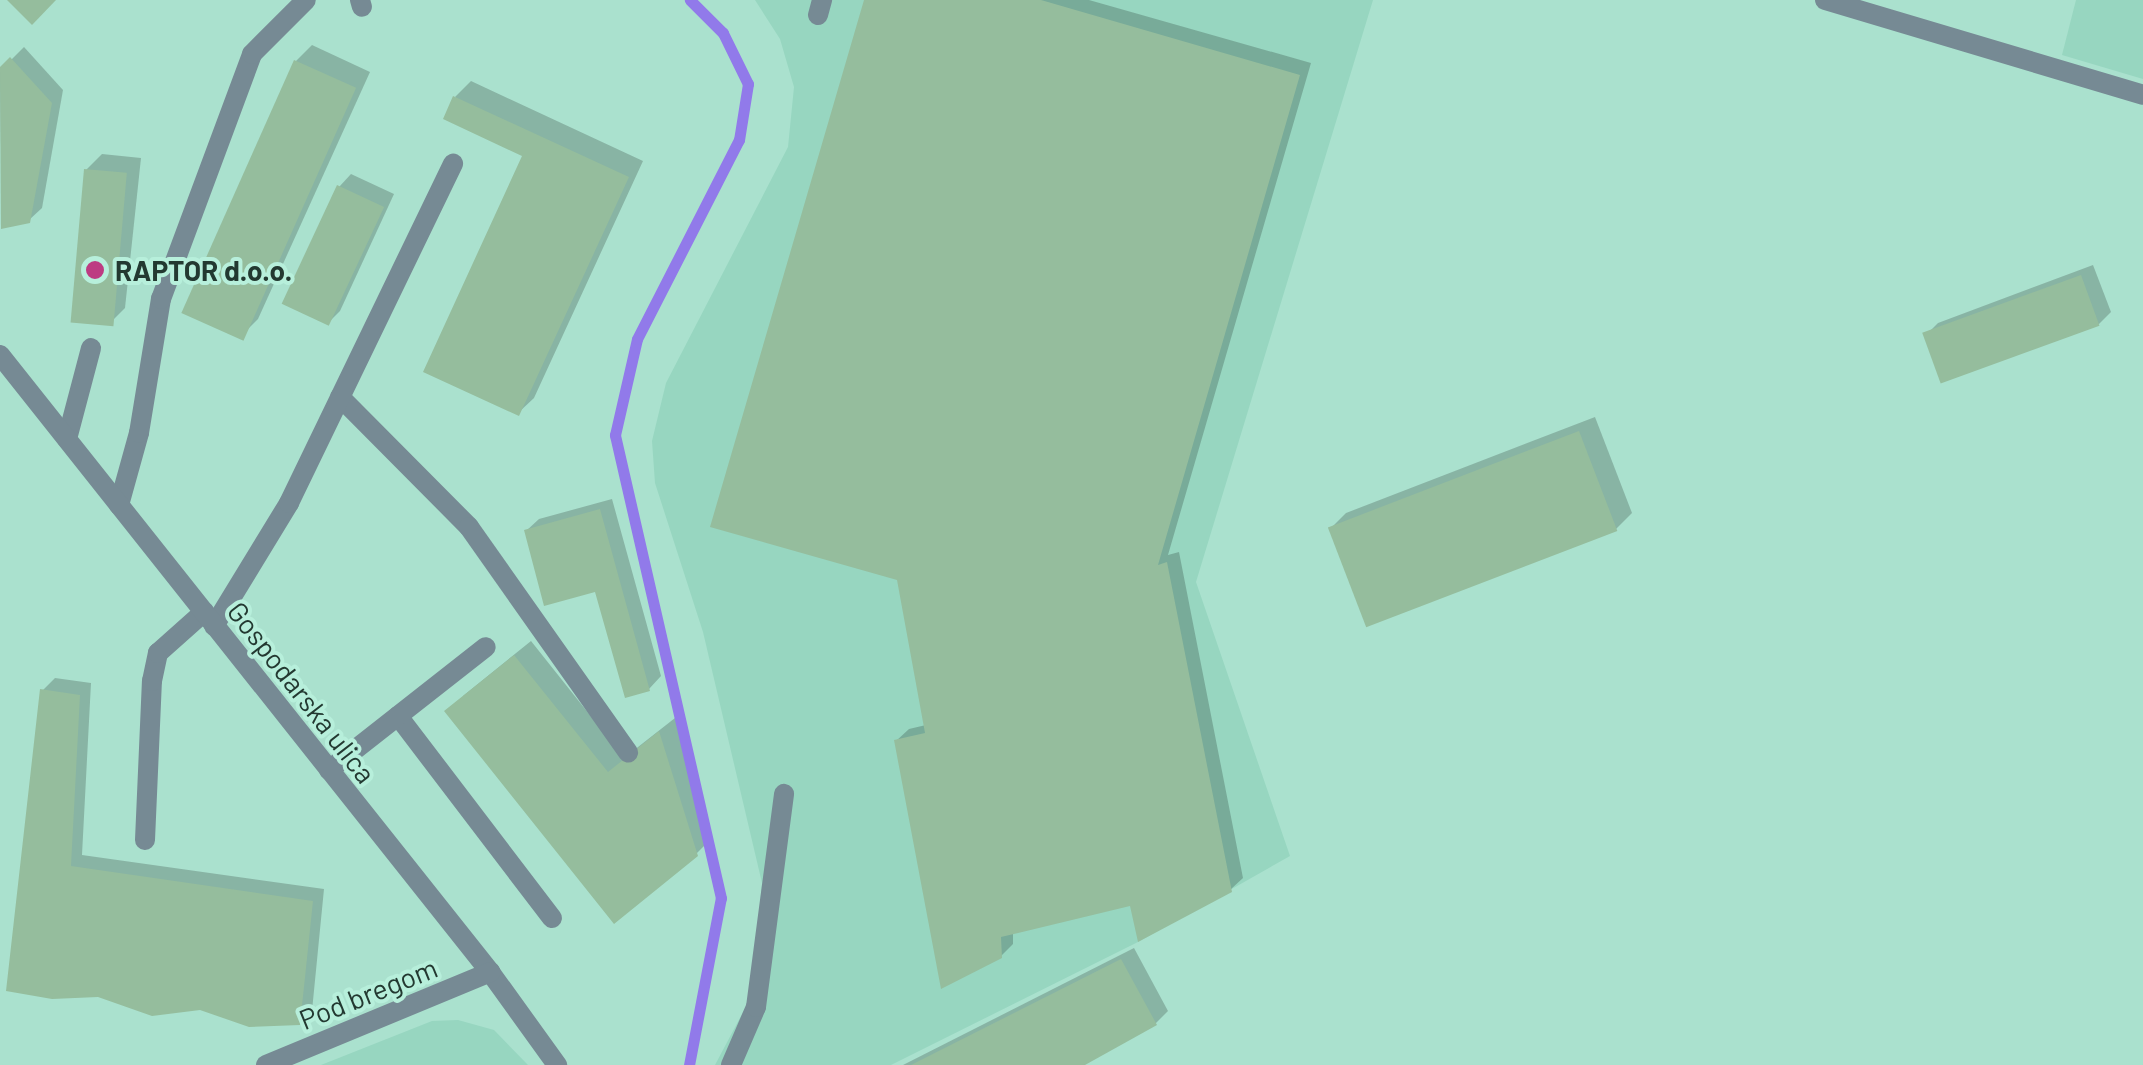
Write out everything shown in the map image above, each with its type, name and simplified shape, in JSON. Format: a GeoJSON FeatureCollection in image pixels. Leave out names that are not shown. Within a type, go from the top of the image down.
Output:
{"type":"FeatureCollection","features":[{"type":"Feature","properties":{"kind":"street"},"geometry":{"type":"LineString","coordinates":[[119,505],[139,433],[160,299],[252,54],[306,0]]}},
{"type":"Feature","properties":{"kind":"street"},"geometry":{"type":"LineString","coordinates":[[1825,0],[2143,95]]}},
{"type":"Feature","properties":{"kind":"street"},"geometry":{"type":"LineString","coordinates":[[145,840],[152,681],[158,653],[209,619],[289,503],[453,163]]}},
{"type":"Feature","properties":{"kind":"street"},"geometry":{"type":"LineString","coordinates":[[67,439],[91,348]]}},
{"type":"Feature","properties":{"kind":"street","name":"Gospodarska ulica"},"geometry":{"type":"LineString","coordinates":[[0,355],[490,972],[554,1064]]}},
{"type":"Feature","properties":{"kind":"street"},"geometry":{"type":"LineString","coordinates":[[340,397],[469,526],[628,752]]}},
{"type":"Feature","properties":{"kind":"street"},"geometry":{"type":"LineString","coordinates":[[328,770],[486,647]]}},
{"type":"Feature","properties":{"kind":"street"},"geometry":{"type":"LineString","coordinates":[[398,716],[552,918]]}},
{"type":"Feature","properties":{"kind":"street"},"geometry":{"type":"LineString","coordinates":[[731,1065],[756,1007],[784,794]]}},
{"type":"Feature","properties":{"kind":"street","name":"Pod bregom"},"geometry":{"type":"LineString","coordinates":[[266,1065],[490,972]]}},
{"type":"Feature","properties":{"kind":"shaded area"},"geometry":{"type":"Polygon","coordinates":[[[755,0],[1373,0],[1196,582],[1290,856],[1138,942],[891,1065],[715,1065],[751,997],[762,883],[703,632],[655,483],[652,441],[666,383],[788,147],[794,87],[780,39],[755,0]]]}},
{"type":"Feature","properties":{"kind":"shaded area"},"geometry":{"type":"Polygon","coordinates":[[[2076,0],[2143,0],[2143,79],[2062,55],[2076,0]]]}},
{"type":"Feature","properties":{"kind":"shaded area"},"geometry":{"type":"Polygon","coordinates":[[[458,1020],[494,1030],[528,1065],[321,1065],[432,1021],[458,1020]]]}},
{"type":"Feature","properties":{"kind":"building"},"geometry":{"type":"Polygon","coordinates":[[[7,0],[56,0],[32,25],[7,0]]]}},
{"type":"Feature","properties":{"kind":"building"},"geometry":{"type":"Polygon","coordinates":[[[864,0],[1041,0],[1300,75],[1158,565],[1167,562],[1232,892],[1138,942],[1130,906],[1001,937],[1002,958],[941,989],[894,740],[925,733],[897,580],[710,527],[864,0]]]}},
{"type":"Feature","properties":{"kind":"building"},"geometry":{"type":"Polygon","coordinates":[[[10,57],[52,103],[30,223],[1,229],[0,67],[10,57]]]}},
{"type":"Feature","properties":{"kind":"building"},"geometry":{"type":"Polygon","coordinates":[[[294,60],[356,88],[243,341],[181,313],[294,60]]]}},
{"type":"Feature","properties":{"kind":"building"},"geometry":{"type":"Polygon","coordinates":[[[453,96],[629,177],[519,416],[423,372],[522,156],[443,119],[453,96]]]}},
{"type":"Feature","properties":{"kind":"building"},"geometry":{"type":"Polygon","coordinates":[[[84,169],[127,173],[113,326],[71,322],[84,169]]]}},
{"type":"Feature","properties":{"kind":"building"},"geometry":{"type":"Polygon","coordinates":[[[337,185],[384,207],[329,326],[282,304],[337,185]]]}},
{"type":"Feature","properties":{"kind":"building"},"geometry":{"type":"Polygon","coordinates":[[[2081,275],[2099,326],[1941,384],[1922,333],[2081,275]]]}},
{"type":"Feature","properties":{"kind":"building"},"geometry":{"type":"Polygon","coordinates":[[[1579,431],[1617,531],[1366,627],[1328,527],[1579,431]]]}},
{"type":"Feature","properties":{"kind":"building"},"geometry":{"type":"Polygon","coordinates":[[[600,509],[650,691],[625,698],[595,592],[544,606],[524,530],[600,509]]]}},
{"type":"Feature","properties":{"kind":"building"},"geometry":{"type":"Polygon","coordinates":[[[514,655],[608,772],[659,731],[698,856],[614,924],[444,711],[514,655]]]}},
{"type":"Feature","properties":{"kind":"building"},"geometry":{"type":"Polygon","coordinates":[[[40,689],[80,695],[71,866],[313,901],[300,1025],[249,1027],[200,1010],[152,1016],[98,997],[52,999],[6,991],[40,689]]]}},
{"type":"Feature","properties":{"kind":"building"},"geometry":{"type":"Polygon","coordinates":[[[1121,959],[1157,1025],[1085,1065],[911,1065],[1121,959]]]}},
{"type":"Feature","properties":{"kind":"waterway"},"geometry":{"type":"LineString","coordinates":[[689,1065],[721,898],[615,435],[637,339],[739,140],[748,84],[723,33],[690,0]]}},
{"type":"Feature","properties":{"kind":"place","name":"RAPTOR d.o.o."},"geometry":{"type":"Point","coordinates":[95,270]}}]}
